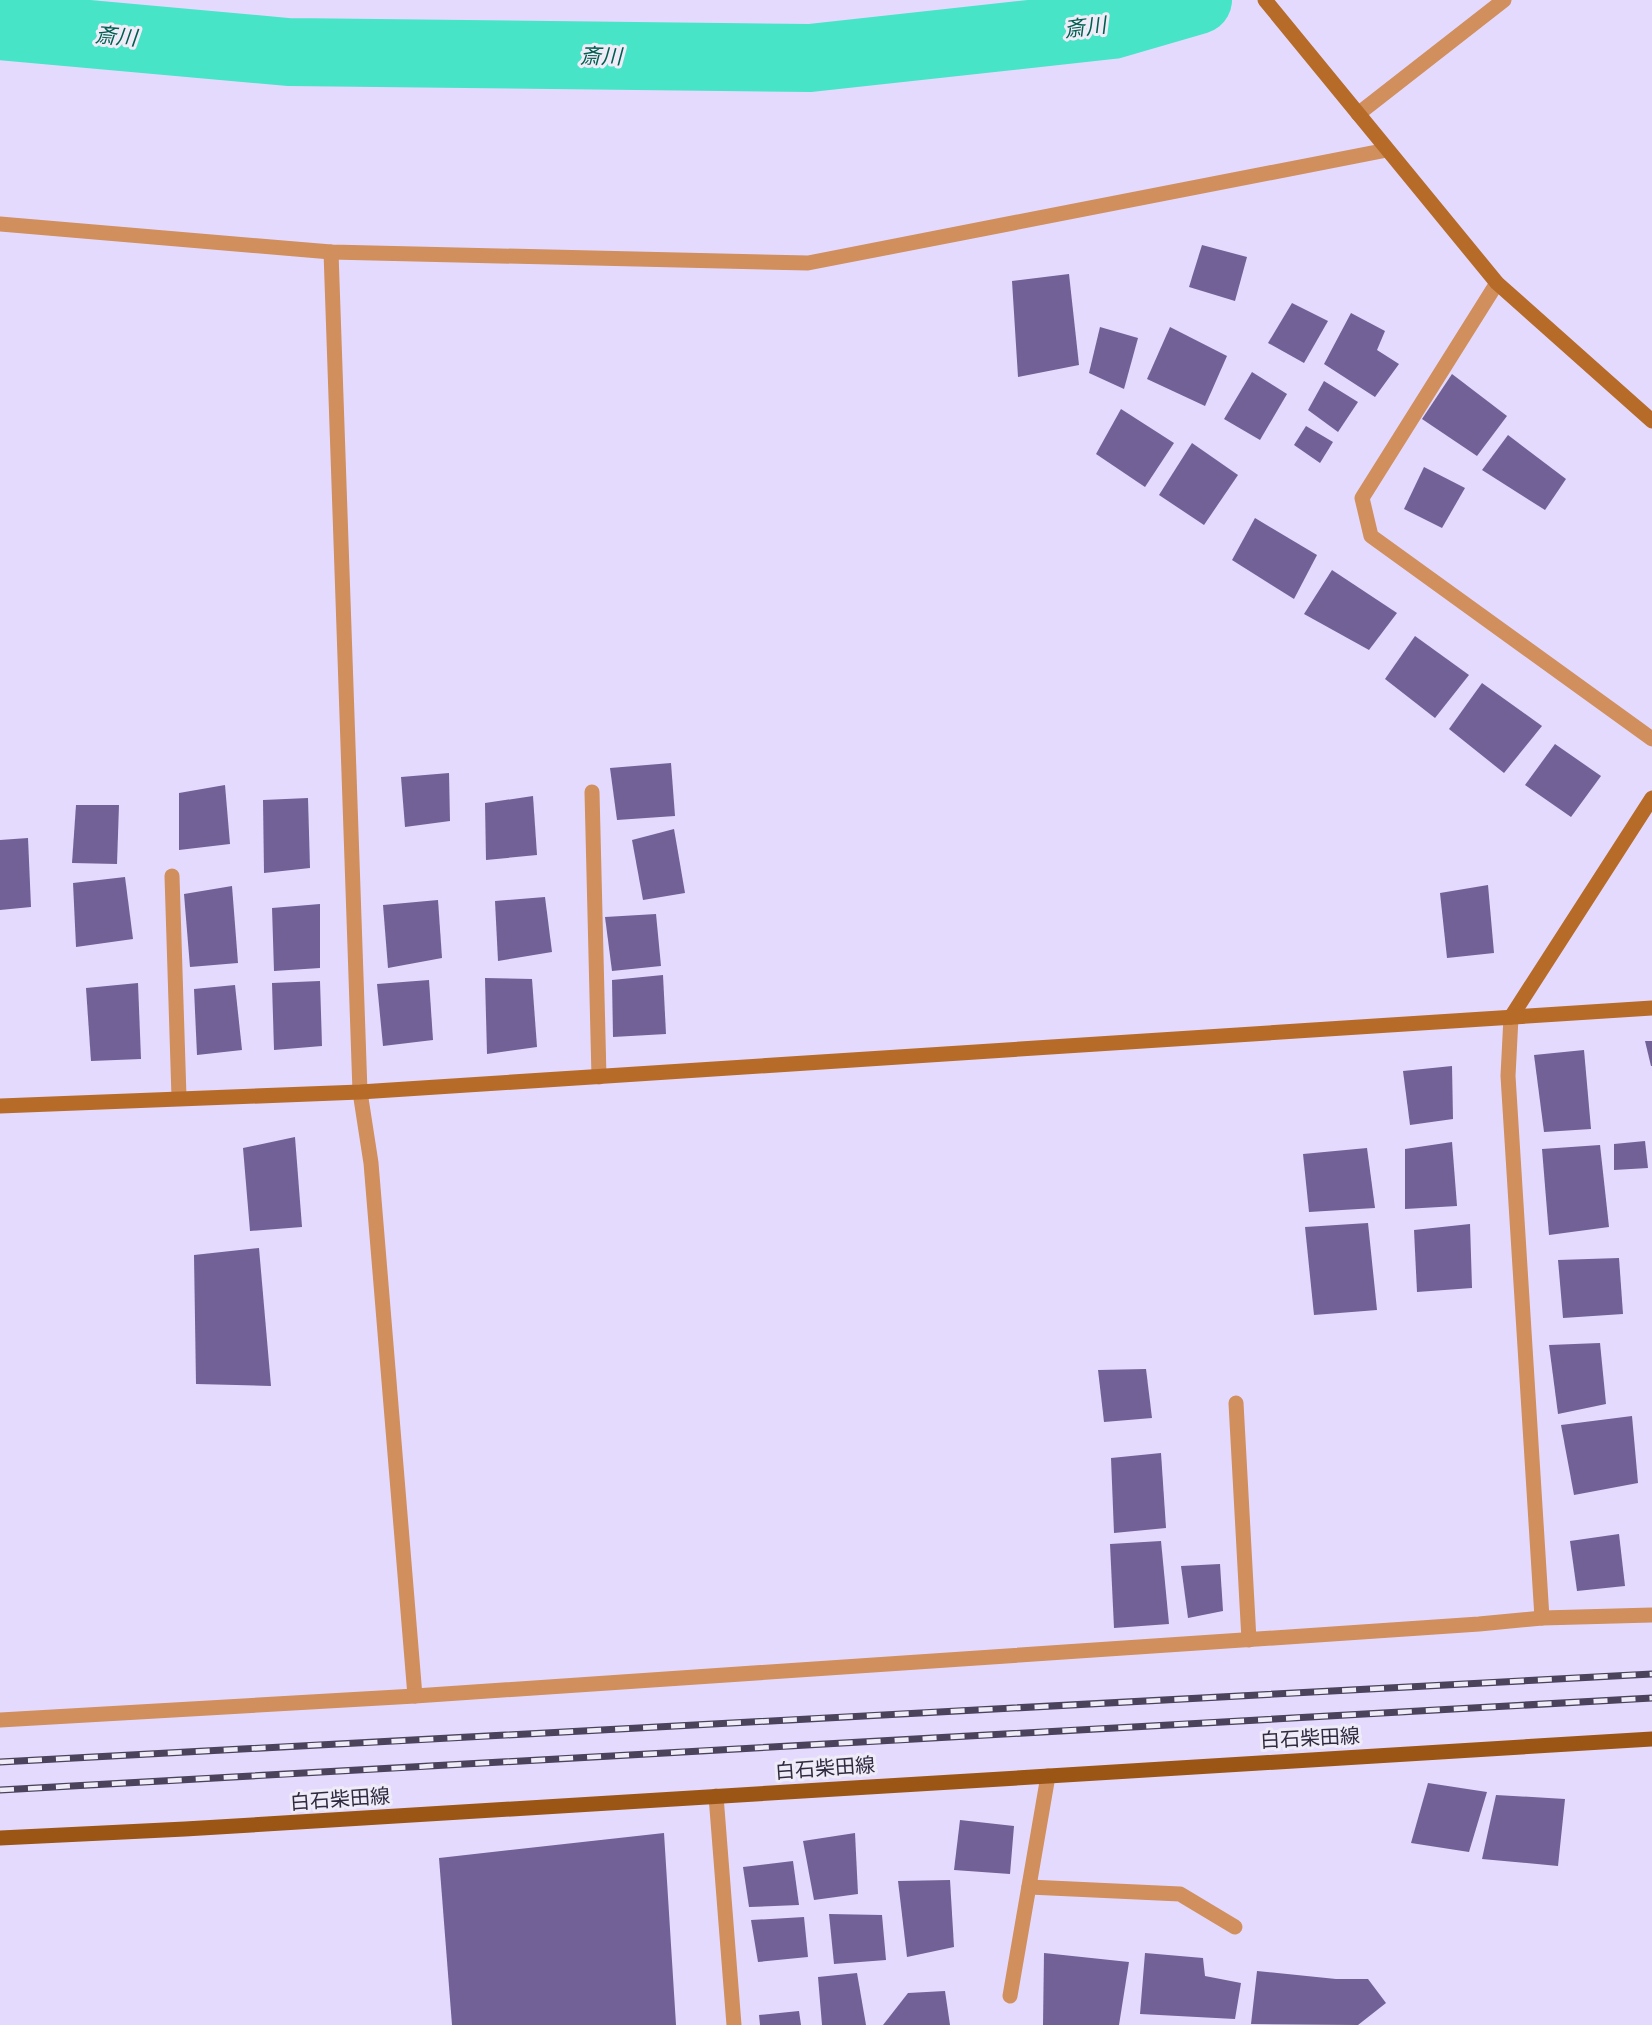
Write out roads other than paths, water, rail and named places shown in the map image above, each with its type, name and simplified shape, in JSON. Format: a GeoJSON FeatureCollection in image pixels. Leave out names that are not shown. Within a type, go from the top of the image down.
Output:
{"type":"FeatureCollection","features":[{"type":"Feature","properties":{"kind":"main road","name":"白石柴田線"},"geometry":{"type":"LineString","coordinates":[[0,1838],[185,1829],[1652,1739]]}},
{"type":"Feature","properties":{"kind":"street"},"geometry":{"type":"LineString","coordinates":[[1265,0],[1497,283],[1652,421]]}},
{"type":"Feature","properties":{"kind":"street"},"geometry":{"type":"LineString","coordinates":[[1358,114],[1504,0]]}},
{"type":"Feature","properties":{"kind":"street"},"geometry":{"type":"LineString","coordinates":[[0,224],[331,252],[808,263],[1387,150]]}},
{"type":"Feature","properties":{"kind":"street"},"geometry":{"type":"LineString","coordinates":[[331,252],[360,1092],[371,1163],[415,1695]]}},
{"type":"Feature","properties":{"kind":"street"},"geometry":{"type":"LineString","coordinates":[[1497,283],[1362,498],[1371,536],[1652,739]]}},
{"type":"Feature","properties":{"kind":"street"},"geometry":{"type":"LineString","coordinates":[[592,792],[599,1077]]}},
{"type":"Feature","properties":{"kind":"street"},"geometry":{"type":"LineString","coordinates":[[1542,1618],[1508,1076],[1511,1017],[1652,798]]}},
{"type":"Feature","properties":{"kind":"street"},"geometry":{"type":"LineString","coordinates":[[171,876],[179,1097]]}},
{"type":"Feature","properties":{"kind":"street"},"geometry":{"type":"LineString","coordinates":[[0,1106],[179,1097],[360,1092],[1652,1008]]}},
{"type":"Feature","properties":{"kind":"street"},"geometry":{"type":"LineString","coordinates":[[1236,1403],[1249,1640]]}},
{"type":"Feature","properties":{"kind":"street"},"geometry":{"type":"LineString","coordinates":[[0,1720],[1249,1640],[1542,1618],[1652,1615]]}},
{"type":"Feature","properties":{"kind":"street"},"geometry":{"type":"LineString","coordinates":[[1010,1996],[1048,1776]]}},
{"type":"Feature","properties":{"kind":"street"},"geometry":{"type":"LineString","coordinates":[[716,1796],[734,2025]]}},
{"type":"Feature","properties":{"kind":"street"},"geometry":{"type":"LineString","coordinates":[[1029,1887],[1180,1894],[1235,1926]]}},
{"type":"Feature","properties":{"kind":"waterway","name":"斎川"},"geometry":{"type":"LineString","coordinates":[[0,26],[288,52],[810,58],[1112,25],[1198,0]]}},
{"type":"Feature","properties":{"kind":"railway"},"geometry":{"type":"LineString","coordinates":[[0,1762],[1652,1674]]}},
{"type":"Feature","properties":{"kind":"railway"},"geometry":{"type":"LineString","coordinates":[[0,1790],[1652,1698]]}}]}
